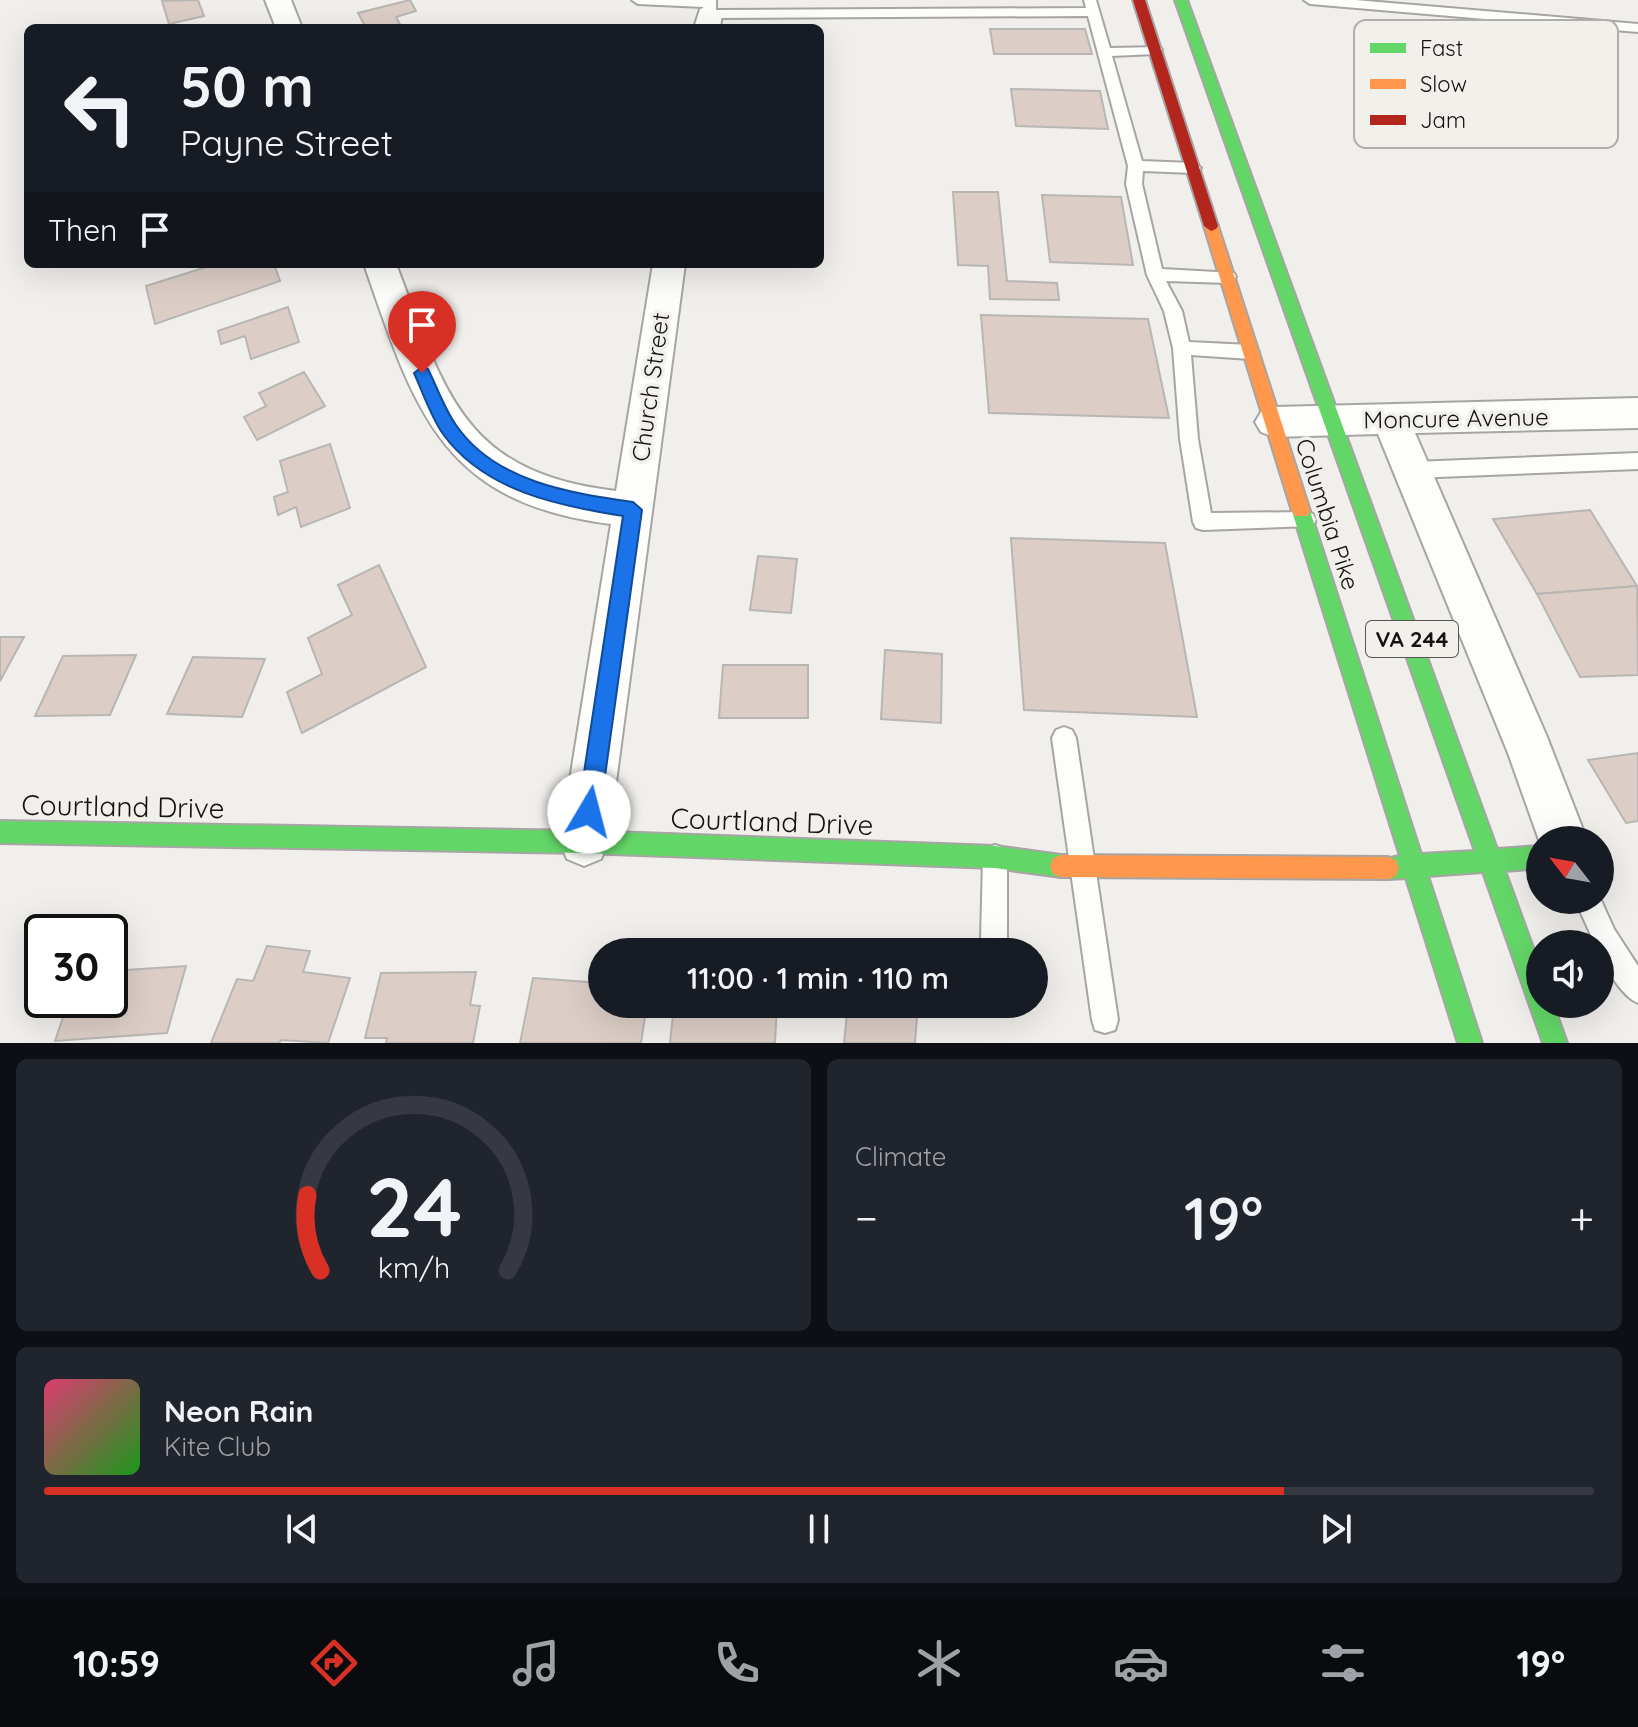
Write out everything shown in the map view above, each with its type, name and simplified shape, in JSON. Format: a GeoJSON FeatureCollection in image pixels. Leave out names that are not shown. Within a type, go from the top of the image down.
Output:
{"type":"FeatureCollection","features":[{"type":"Feature","properties":{"kind":"main road","name":"Columbia Pike"},"geometry":{"type":"LineString","coordinates":[[1139,0],[1470,1043]]}},
{"type":"Feature","properties":{"kind":"main road","name":"Columbia Pike"},"geometry":{"type":"LineString","coordinates":[[1181,0],[1526,960]]}},
{"type":"Feature","properties":{"kind":"main road","name":"Courtland Drive"},"geometry":{"type":"LineString","coordinates":[[0,832],[584,842],[995,857],[1082,869],[1360,870],[1526,857]]}},
{"type":"Feature","properties":{"kind":"main road","name":"Columbia Pike"},"geometry":{"type":"LineString","coordinates":[[1546,1018],[1555,1043]]}},
{"type":"Feature","properties":{"kind":"street"},"geometry":{"type":"LineString","coordinates":[[278,0],[287,24]]}},
{"type":"Feature","properties":{"kind":"street"},"geometry":{"type":"LineString","coordinates":[[382,268],[433,401],[449,429],[473,455],[506,477],[560,499],[633,510]]}},
{"type":"Feature","properties":{"kind":"street","name":"Church Street"},"geometry":{"type":"LineString","coordinates":[[584,842],[668,268]]}},
{"type":"Feature","properties":{"kind":"street","name":"Moncure Avenue"},"geometry":{"type":"LineString","coordinates":[[1274,422],[1638,413]]}},
{"type":"Feature","properties":{"kind":"street"},"geometry":{"type":"LineString","coordinates":[[1391,420],[1557,826]]}},
{"type":"Feature","properties":{"kind":"lane"},"geometry":{"type":"LineString","coordinates":[[638,0],[709,12],[1092,6],[1136,166],[1134,184],[1155,275],[1173,311],[1182,348],[1189,439],[1203,522],[1306,520]]}},
{"type":"Feature","properties":{"kind":"lane"},"geometry":{"type":"LineString","coordinates":[[1310,0],[1544,20]]}},
{"type":"Feature","properties":{"kind":"lane"},"geometry":{"type":"LineString","coordinates":[[1618,26],[1638,28]]}},
{"type":"Feature","properties":{"kind":"lane"},"geometry":{"type":"LineString","coordinates":[[1104,52],[1155,50]]}},
{"type":"Feature","properties":{"kind":"lane"},"geometry":{"type":"LineString","coordinates":[[1136,166],[1193,168]]}},
{"type":"Feature","properties":{"kind":"lane"},"geometry":{"type":"LineString","coordinates":[[1155,275],[1228,277]]}},
{"type":"Feature","properties":{"kind":"lane"},"geometry":{"type":"LineString","coordinates":[[1182,348],[1250,352]]}},
{"type":"Feature","properties":{"kind":"lane"},"geometry":{"type":"LineString","coordinates":[[1413,470],[1638,461]]}},
{"type":"Feature","properties":{"kind":"lane"},"geometry":{"type":"LineString","coordinates":[[1064,738],[1105,1020]]}},
{"type":"Feature","properties":{"kind":"lane"},"geometry":{"type":"LineString","coordinates":[[994,938],[995,857]]}},
{"type":"Feature","properties":{"kind":"lane"},"geometry":{"type":"LineString","coordinates":[[1594,914],[1605,938],[1638,990]]}},
{"type":"Feature","properties":{"kind":"building"},"geometry":{"type":"Polygon","coordinates":[[[198,0],[204,16],[169,24],[162,1],[198,0]]]}},
{"type":"Feature","properties":{"kind":"building"},"geometry":{"type":"Polygon","coordinates":[[[410,0],[416,11],[396,17],[400,24],[364,24],[358,13],[410,0]]]}},
{"type":"Feature","properties":{"kind":"building"},"geometry":{"type":"Polygon","coordinates":[[[990,29],[1085,29],[1092,54],[994,54],[990,29]]]}},
{"type":"Feature","properties":{"kind":"building"},"geometry":{"type":"Polygon","coordinates":[[[1011,89],[1100,91],[1108,129],[1016,126],[1011,89]]]}},
{"type":"Feature","properties":{"kind":"building"},"geometry":{"type":"Polygon","coordinates":[[[953,192],[998,192],[1007,281],[1057,283],[1059,300],[990,299],[988,266],[958,265],[953,192]]]}},
{"type":"Feature","properties":{"kind":"building"},"geometry":{"type":"Polygon","coordinates":[[[1042,195],[1121,197],[1133,265],[1050,262],[1042,195]]]}},
{"type":"Feature","properties":{"kind":"building"},"geometry":{"type":"Polygon","coordinates":[[[203,268],[275,268],[280,281],[155,324],[146,286],[203,268]]]}},
{"type":"Feature","properties":{"kind":"building"},"geometry":{"type":"Polygon","coordinates":[[[288,307],[299,342],[251,359],[245,336],[221,344],[218,331],[288,307]]]}},
{"type":"Feature","properties":{"kind":"building"},"geometry":{"type":"Polygon","coordinates":[[[981,315],[1148,319],[1169,418],[989,413],[981,315]]]}},
{"type":"Feature","properties":{"kind":"building"},"geometry":{"type":"Polygon","coordinates":[[[304,372],[325,406],[257,440],[244,417],[266,406],[259,393],[304,372]]]}},
{"type":"Feature","properties":{"kind":"building"},"geometry":{"type":"Polygon","coordinates":[[[330,444],[350,508],[301,527],[296,507],[278,515],[274,497],[288,492],[280,461],[330,444]]]}},
{"type":"Feature","properties":{"kind":"building"},"geometry":{"type":"Polygon","coordinates":[[[1590,510],[1637,586],[1537,594],[1493,519],[1590,510]]]}},
{"type":"Feature","properties":{"kind":"building"},"geometry":{"type":"Polygon","coordinates":[[[1011,538],[1165,543],[1197,717],[1024,710],[1011,538]]]}},
{"type":"Feature","properties":{"kind":"building"},"geometry":{"type":"Polygon","coordinates":[[[758,556],[797,559],[791,613],[750,610],[758,556]]]}},
{"type":"Feature","properties":{"kind":"building"},"geometry":{"type":"Polygon","coordinates":[[[379,565],[426,667],[302,733],[287,692],[322,674],[308,638],[352,615],[338,585],[379,565]]]}},
{"type":"Feature","properties":{"kind":"building"},"geometry":{"type":"Polygon","coordinates":[[[1637,586],[1638,675],[1580,677],[1537,594],[1637,586]]]}},
{"type":"Feature","properties":{"kind":"building"},"geometry":{"type":"Polygon","coordinates":[[[0,637],[24,637],[0,681],[0,637]]]}},
{"type":"Feature","properties":{"kind":"building"},"geometry":{"type":"Polygon","coordinates":[[[885,650],[942,654],[941,723],[881,719],[885,650]]]}},
{"type":"Feature","properties":{"kind":"building"},"geometry":{"type":"Polygon","coordinates":[[[136,655],[110,715],[35,716],[63,656],[136,655]]]}},
{"type":"Feature","properties":{"kind":"building"},"geometry":{"type":"Polygon","coordinates":[[[193,657],[265,659],[242,717],[167,714],[193,657]]]}},
{"type":"Feature","properties":{"kind":"building"},"geometry":{"type":"Polygon","coordinates":[[[723,665],[808,665],[808,718],[719,718],[723,665]]]}},
{"type":"Feature","properties":{"kind":"building"},"geometry":{"type":"Polygon","coordinates":[[[1638,753],[1638,821],[1626,823],[1588,760],[1638,753]]]}},
{"type":"Feature","properties":{"kind":"building"},"geometry":{"type":"Polygon","coordinates":[[[267,946],[310,951],[303,972],[350,978],[328,1043],[281,1040],[279,1043],[211,1043],[237,979],[253,981],[267,946]]]}},
{"type":"Feature","properties":{"kind":"building"},"geometry":{"type":"Polygon","coordinates":[[[186,966],[167,1033],[55,1041],[63,1018],[128,1018],[128,970],[186,966]]]}},
{"type":"Feature","properties":{"kind":"building"},"geometry":{"type":"Polygon","coordinates":[[[476,972],[470,1005],[480,1006],[473,1043],[386,1043],[387,1038],[365,1038],[381,973],[476,972]]]}},
{"type":"Feature","properties":{"kind":"building"},"geometry":{"type":"Polygon","coordinates":[[[533,978],[588,982],[588,1018],[645,1018],[641,1043],[520,1043],[533,978]]]}},
{"type":"Feature","properties":{"kind":"building"},"geometry":{"type":"Polygon","coordinates":[[[673,1018],[776,1018],[775,1043],[670,1043],[673,1018]]]}},
{"type":"Feature","properties":{"kind":"building"},"geometry":{"type":"Polygon","coordinates":[[[847,1018],[917,1018],[915,1043],[844,1043],[847,1018]]]}},
{"type":"Feature","properties":{"kind":"traffic: fast"},"geometry":{"type":"LineString","coordinates":[[1181,0],[1526,961]]}},
{"type":"Feature","properties":{"kind":"traffic: fast"},"geometry":{"type":"LineString","coordinates":[[1301,511],[1470,1043]]}},
{"type":"Feature","properties":{"kind":"traffic: fast"},"geometry":{"type":"LineString","coordinates":[[0,832],[584,842],[995,857],[1061,866]]}},
{"type":"Feature","properties":{"kind":"traffic: fast"},"geometry":{"type":"LineString","coordinates":[[1388,868],[1526,858]]}},
{"type":"Feature","properties":{"kind":"traffic: fast"},"geometry":{"type":"LineString","coordinates":[[1546,1018],[1555,1043]]}},
{"type":"Feature","properties":{"kind":"traffic: slow"},"geometry":{"type":"LineString","coordinates":[[1211,226],[1301,511]]}},
{"type":"Feature","properties":{"kind":"traffic: slow"},"geometry":{"type":"LineString","coordinates":[[1061,866],[1388,868]]}},
{"type":"Feature","properties":{"kind":"traffic: jam"},"geometry":{"type":"LineString","coordinates":[[1139,0],[1211,226]]}},
{"type":"Feature","properties":{"kind":"route"},"geometry":{"type":"LineString","coordinates":[[422,373],[449,429],[473,455],[506,477],[560,499],[633,510],[589,812]]}}]}
